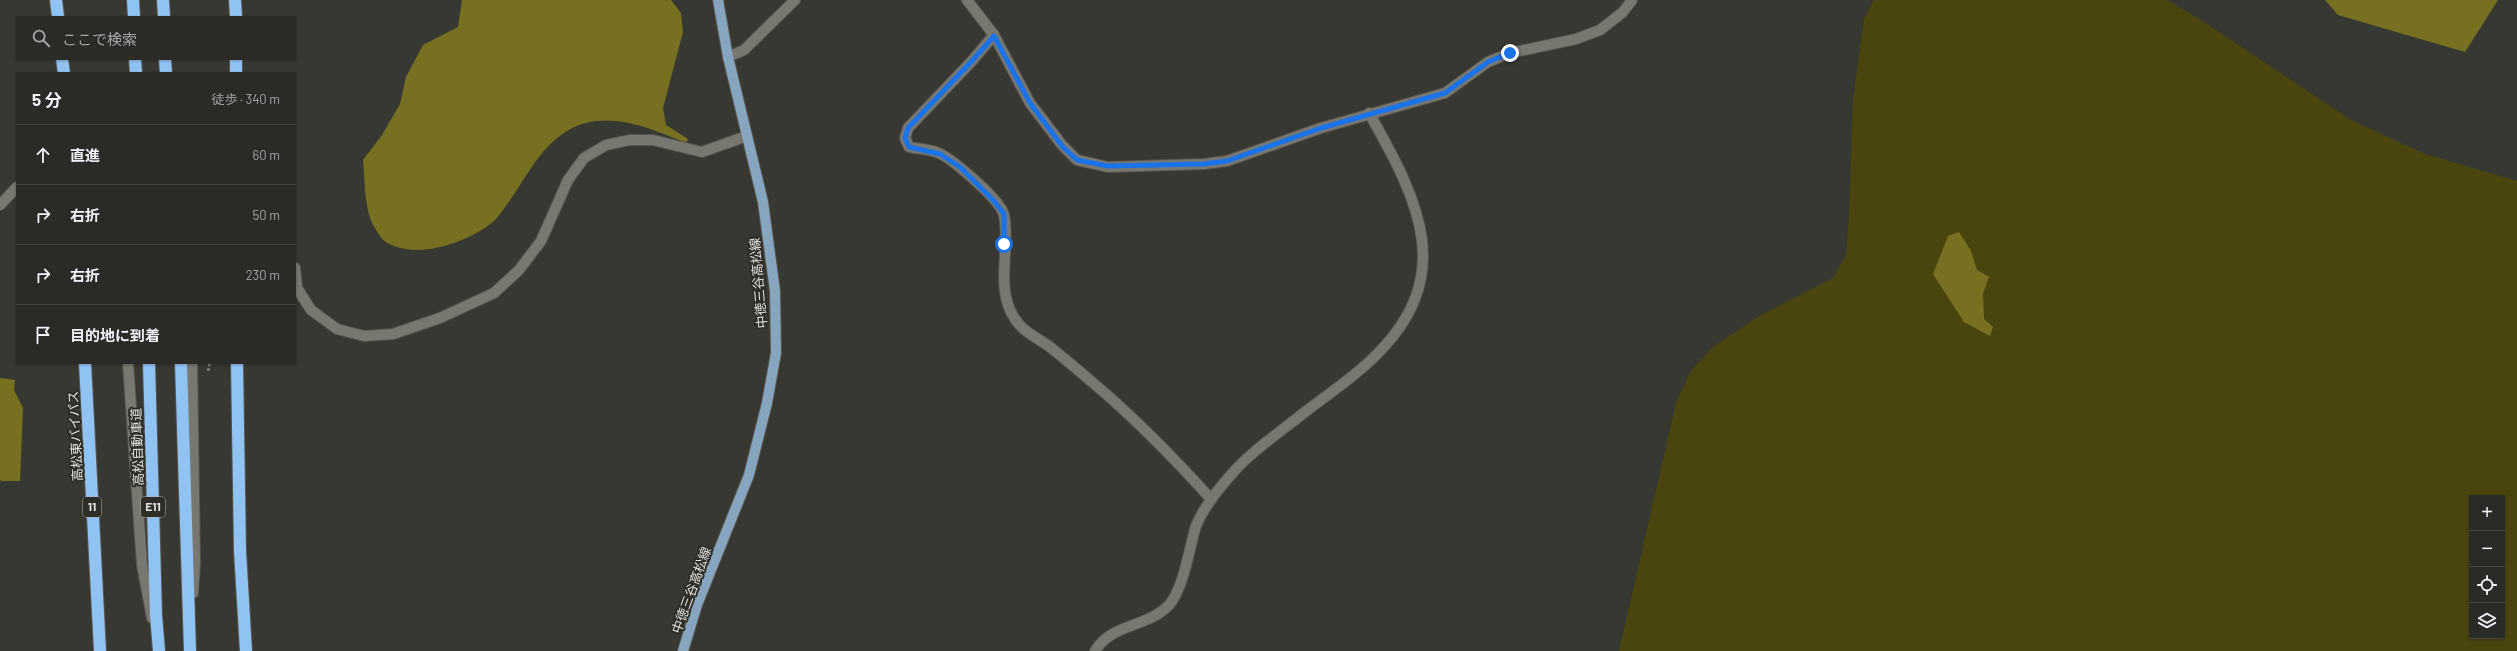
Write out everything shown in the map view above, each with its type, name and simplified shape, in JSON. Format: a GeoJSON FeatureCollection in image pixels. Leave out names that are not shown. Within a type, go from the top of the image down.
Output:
{"type":"FeatureCollection","features":[{"type":"Feature","properties":{"kind":"highway"},"geometry":{"type":"LineString","coordinates":[[56,0],[58,16]]}},
{"type":"Feature","properties":{"kind":"highway"},"geometry":{"type":"LineString","coordinates":[[133,0],[134,16]]}},
{"type":"Feature","properties":{"kind":"highway"},"geometry":{"type":"LineString","coordinates":[[163,0],[164,16]]}},
{"type":"Feature","properties":{"kind":"highway"},"geometry":{"type":"LineString","coordinates":[[236,0],[236,16]]}},
{"type":"Feature","properties":{"kind":"highway"},"geometry":{"type":"LineString","coordinates":[[62,60],[64,72]]}},
{"type":"Feature","properties":{"kind":"highway"},"geometry":{"type":"LineString","coordinates":[[135,60],[135,72]]}},
{"type":"Feature","properties":{"kind":"highway"},"geometry":{"type":"LineString","coordinates":[[166,60],[167,72]]}},
{"type":"Feature","properties":{"kind":"highway"},"geometry":{"type":"LineString","coordinates":[[236,60],[236,72]]}},
{"type":"Feature","properties":{"kind":"highway","name":"高松東バイパス"},"geometry":{"type":"LineString","coordinates":[[85,364],[100,651]]}},
{"type":"Feature","properties":{"kind":"highway","name":"高松自動車道"},"geometry":{"type":"LineString","coordinates":[[148,364],[156,615],[159,651]]}},
{"type":"Feature","properties":{"kind":"highway"},"geometry":{"type":"LineString","coordinates":[[181,364],[190,651]]}},
{"type":"Feature","properties":{"kind":"highway"},"geometry":{"type":"LineString","coordinates":[[237,364],[240,551],[246,651]]}},
{"type":"Feature","properties":{"kind":"main road","name":"中徳三谷高松線"},"geometry":{"type":"LineString","coordinates":[[683,651],[697,605],[749,475],[767,403],[776,353],[775,291],[763,202],[728,57],[718,0]]}},
{"type":"Feature","properties":{"kind":"street"},"geometry":{"type":"LineString","coordinates":[[728,57],[744,50],[795,0]]}},
{"type":"Feature","properties":{"kind":"street"},"geometry":{"type":"LineString","coordinates":[[967,0],[994,36],[1030,103],[1062,146],[1077,160],[1092,164],[1124,166],[1204,164],[1227,161],[1369,114],[1445,93],[1488,62],[1510,53],[1576,39],[1600,30],[1623,12],[1632,0]]}},
{"type":"Feature","properties":{"kind":"street"},"geometry":{"type":"LineString","coordinates":[[994,36],[908,128],[905,138],[909,147],[940,154],[960,167],[994,201],[1004,214],[1005,291],[1008,308],[1016,321],[1031,336],[1049,347],[1156,438],[1211,499]]}},
{"type":"Feature","properties":{"kind":"street"},"geometry":{"type":"LineString","coordinates":[[1095,651],[1100,643],[1115,630],[1155,618],[1170,604],[1180,584],[1197,525],[1211,499],[1230,475],[1278,433],[1371,360],[1394,335],[1408,312],[1417,292],[1424,266],[1424,239],[1415,206],[1398,164],[1369,114]]}},
{"type":"Feature","properties":{"kind":"street"},"geometry":{"type":"LineString","coordinates":[[296,275],[298,288],[311,310],[337,329],[364,336],[393,334],[440,318],[494,293],[519,270],[541,241],[568,180],[584,158],[606,145],[630,140],[653,140],[702,152],[746,136]]}},
{"type":"Feature","properties":{"kind":"street"},"geometry":{"type":"LineString","coordinates":[[0,205],[16,188]]}},
{"type":"Feature","properties":{"kind":"street"},"geometry":{"type":"LineString","coordinates":[[128,364],[142,565],[159,651]]}},
{"type":"Feature","properties":{"kind":"street"},"geometry":{"type":"LineString","coordinates":[[189,639],[195,563],[192,364]]}},
{"type":"Feature","properties":{"kind":"path"},"geometry":{"type":"LineString","coordinates":[[207,370],[210,369],[210,364]]}},
{"type":"Feature","properties":{"kind":"shaded area"},"geometry":{"type":"Polygon","coordinates":[[[462,0],[671,0],[681,13],[683,32],[663,108],[666,125],[688,139],[686,143],[658,132],[627,123],[597,121],[582,124],[567,131],[549,145],[541,154],[499,216],[485,228],[458,242],[427,249],[412,250],[398,247],[386,242],[381,238],[371,221],[367,204],[363,160],[382,135],[400,104],[406,77],[423,45],[458,27],[462,0]]]}},
{"type":"Feature","properties":{"kind":"shaded area"},"geometry":{"type":"Polygon","coordinates":[[[1874,0],[2167,0],[2201,20],[2351,120],[2425,154],[2517,181],[2517,651],[1619,651],[1676,403],[1690,372],[1713,347],[1761,315],[1833,278],[1846,255],[1849,215],[1853,99],[1864,19],[1874,0]]]}},
{"type":"Feature","properties":{"kind":"shaded area"},"geometry":{"type":"Polygon","coordinates":[[[2325,0],[2498,0],[2465,52],[2338,15],[2325,0]]]}},
{"type":"Feature","properties":{"kind":"shaded area"},"geometry":{"type":"Polygon","coordinates":[[[1959,232],[1971,251],[1977,270],[1989,277],[1983,294],[1984,319],[1993,327],[1990,336],[1964,322],[1933,274],[1948,236],[1959,232]]]}},
{"type":"Feature","properties":{"kind":"shaded area"},"geometry":{"type":"Polygon","coordinates":[[[0,378],[15,380],[14,390],[23,408],[20,481],[1,481],[0,479],[0,378]]]}},
{"type":"Feature","properties":{"kind":"route"},"geometry":{"type":"LineString","coordinates":[[1004,244],[1004,214],[994,201],[960,167],[940,154],[909,147],[905,138],[908,128],[994,36],[1030,103],[1062,146],[1077,160],[1108,166],[1204,164],[1227,161],[1321,128],[1390,107],[1445,93],[1488,62],[1510,53]]}}]}
